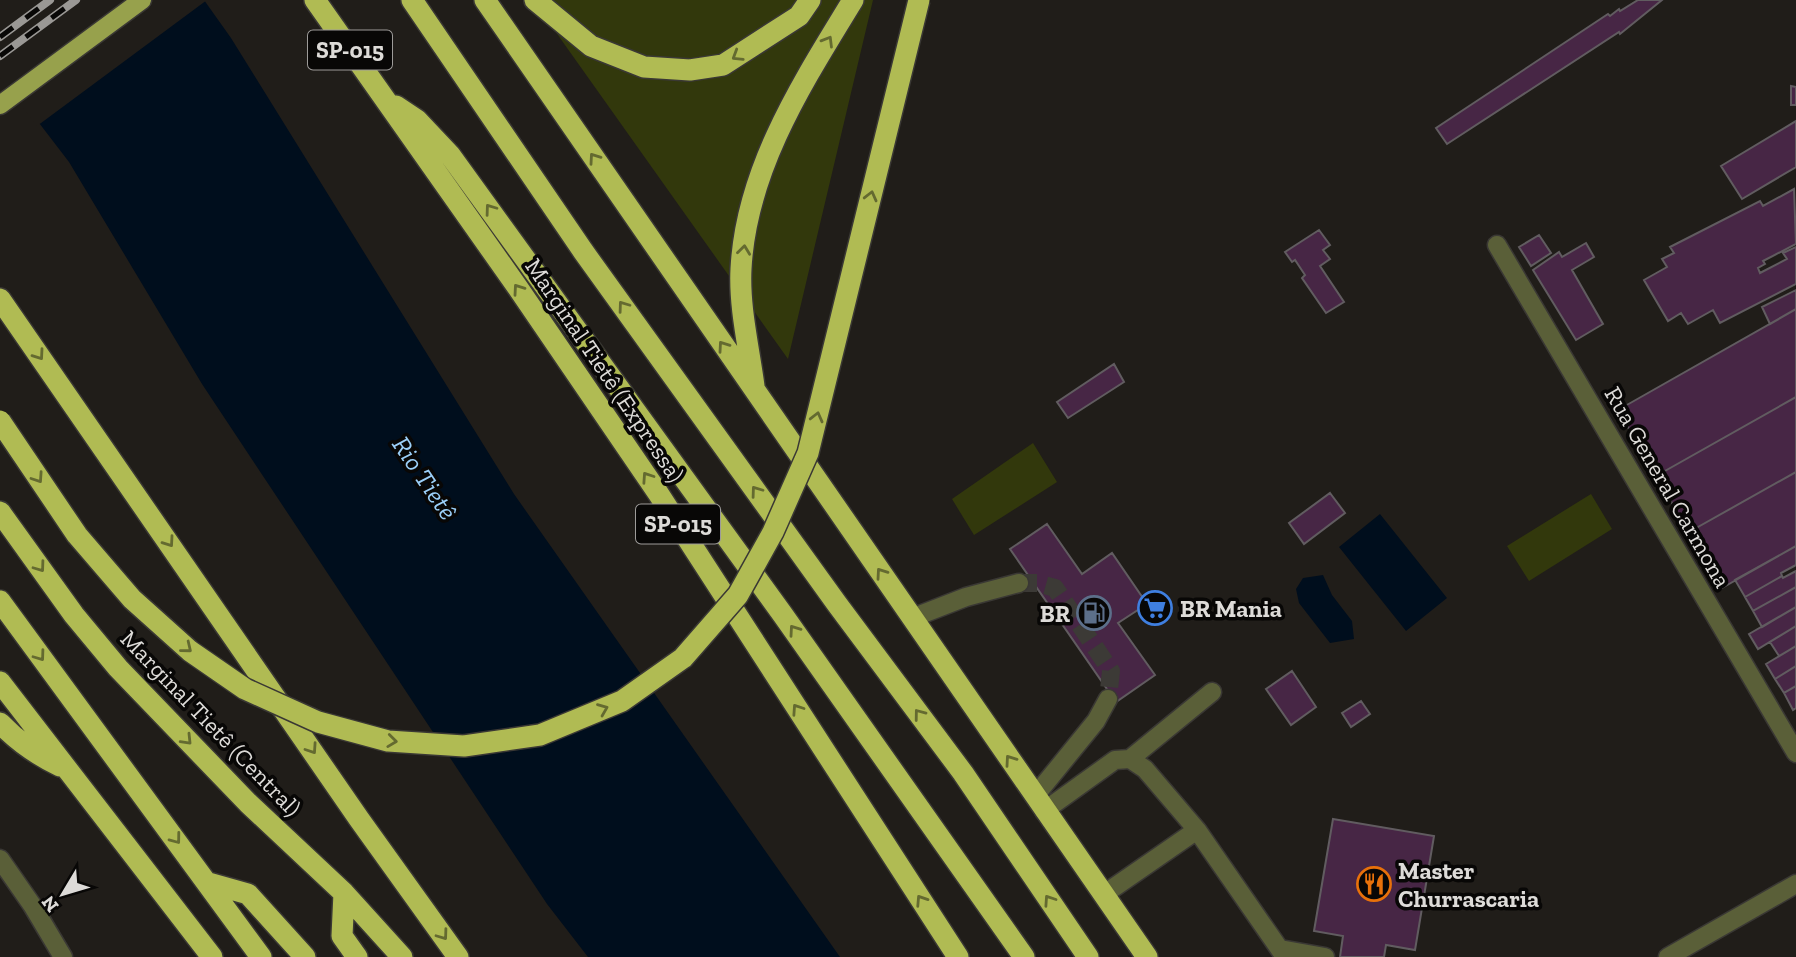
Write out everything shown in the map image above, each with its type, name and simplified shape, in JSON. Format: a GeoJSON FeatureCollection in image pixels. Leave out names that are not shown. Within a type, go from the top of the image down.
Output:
{"type":"FeatureCollection","features":[{"type":"Feature","properties":{"kind":"highway","name":"SP-015"},"geometry":{"type":"LineString","coordinates":[[315,0],[385,99]]}},
{"type":"Feature","properties":{"kind":"highway"},"geometry":{"type":"LineString","coordinates":[[412,0],[583,251],[837,604],[963,773],[1088,957]]}},
{"type":"Feature","properties":{"kind":"highway"},"geometry":{"type":"LineString","coordinates":[[485,0],[1147,957]]}},
{"type":"Feature","properties":{"kind":"highway"},"geometry":{"type":"LineString","coordinates":[[535,0],[591,46],[644,67],[690,70],[723,65],[799,16],[810,0]]}},
{"type":"Feature","properties":{"kind":"highway"},"geometry":{"type":"LineString","coordinates":[[754,391],[741,270],[747,222],[774,142],[796,93],[853,0]]}},
{"type":"Feature","properties":{"kind":"highway"},"geometry":{"type":"LineString","coordinates":[[0,421],[77,534],[132,599],[190,651],[244,689],[306,717],[388,741],[464,746],[540,735],[622,701],[682,657],[738,595],[773,532],[808,453],[919,0]]}},
{"type":"Feature","properties":{"kind":"highway"},"geometry":{"type":"LineString","coordinates":[[385,99],[417,120],[450,155],[625,394],[1024,957]]}},
{"type":"Feature","properties":{"kind":"highway","name":"Marginal Tietê (Expressa)"},"geometry":{"type":"LineString","coordinates":[[385,99],[658,493],[958,957]]}},
{"type":"Feature","properties":{"kind":"highway"},"geometry":{"type":"LineString","coordinates":[[0,299],[458,957]]}},
{"type":"Feature","properties":{"kind":"highway","name":"Marginal Tietê (Central)"},"geometry":{"type":"LineString","coordinates":[[0,512],[74,615],[118,668],[248,803],[344,893],[402,957]]}},
{"type":"Feature","properties":{"kind":"highway"},"geometry":{"type":"LineString","coordinates":[[0,601],[261,957]]}},
{"type":"Feature","properties":{"kind":"highway"},"geometry":{"type":"LineString","coordinates":[[0,682],[212,957]]}},
{"type":"Feature","properties":{"kind":"highway"},"geometry":{"type":"LineString","coordinates":[[0,723],[23,744],[65,769]]}},
{"type":"Feature","properties":{"kind":"highway"},"geometry":{"type":"LineString","coordinates":[[209,883],[248,894],[304,957]]}},
{"type":"Feature","properties":{"kind":"highway"},"geometry":{"type":"LineString","coordinates":[[344,893],[342,936],[357,957]]}},
{"type":"Feature","properties":{"kind":"main road"},"geometry":{"type":"LineString","coordinates":[[0,105],[142,0]]}},
{"type":"Feature","properties":{"kind":"street","name":"Rua General Carmona"},"geometry":{"type":"LineString","coordinates":[[1497,245],[1796,753]]}},
{"type":"Feature","properties":{"kind":"street"},"geometry":{"type":"LineString","coordinates":[[912,618],[966,597],[1019,583]]}},
{"type":"Feature","properties":{"kind":"street"},"geometry":{"type":"LineString","coordinates":[[1130,760],[1212,692]]}},
{"type":"Feature","properties":{"kind":"street"},"geometry":{"type":"LineString","coordinates":[[1039,804],[1108,699]]}},
{"type":"Feature","properties":{"kind":"street"},"geometry":{"type":"LineString","coordinates":[[1039,804],[1115,760],[1130,760],[1145,769],[1197,830],[1283,953],[1325,957]]}},
{"type":"Feature","properties":{"kind":"street"},"geometry":{"type":"LineString","coordinates":[[1103,895],[1197,830]]}},
{"type":"Feature","properties":{"kind":"street"},"geometry":{"type":"LineString","coordinates":[[0,859],[63,957]]}},
{"type":"Feature","properties":{"kind":"street"},"geometry":{"type":"LineString","coordinates":[[1668,957],[1796,884]]}},
{"type":"Feature","properties":{"kind":"green space"},"geometry":{"type":"Polygon","coordinates":[[[533,0],[873,0],[788,359],[533,0]]]}},
{"type":"Feature","properties":{"kind":"green space"},"geometry":{"type":"Polygon","coordinates":[[[1033,443],[1057,482],[974,535],[952,499],[1033,443]]]}},
{"type":"Feature","properties":{"kind":"green space"},"geometry":{"type":"Polygon","coordinates":[[[1591,494],[1612,529],[1529,581],[1507,546],[1591,494]]]}},
{"type":"Feature","properties":{"kind":"water","name":"Rio Tietê"},"geometry":{"type":"Polygon","coordinates":[[[0,0],[204,0],[231,38],[514,494],[840,957],[588,957],[547,904],[202,384],[69,162],[0,72],[0,0]]]}},
{"type":"Feature","properties":{"kind":"water"},"geometry":{"type":"Polygon","coordinates":[[[1380,514],[1447,598],[1406,631],[1339,547],[1380,514]]]}},
{"type":"Feature","properties":{"kind":"water"},"geometry":{"type":"Polygon","coordinates":[[[1323,575],[1332,595],[1352,621],[1354,639],[1330,643],[1299,603],[1296,589],[1303,578],[1323,575]]]}},
{"type":"Feature","properties":{"kind":"pier"},"geometry":{"type":"Polygon","coordinates":[[[0,0],[207,0],[37,126],[0,78],[0,0]]]}},
{"type":"Feature","properties":{"kind":"building"},"geometry":{"type":"Polygon","coordinates":[[[1638,0],[1662,0],[1620,34],[1619,32],[1447,144],[1436,128],[1608,14],[1610,16],[1638,0]]]}},
{"type":"Feature","properties":{"kind":"building"},"geometry":{"type":"Polygon","coordinates":[[[1791,86],[1796,87],[1796,105],[1791,105],[1791,86]]]}},
{"type":"Feature","properties":{"kind":"building"},"geometry":{"type":"Polygon","coordinates":[[[1796,121],[1796,167],[1742,199],[1721,166],[1796,121]]]}},
{"type":"Feature","properties":{"kind":"building"},"geometry":{"type":"Polygon","coordinates":[[[1794,189],[1796,244],[1763,261],[1765,264],[1758,268],[1760,273],[1787,259],[1783,253],[1796,247],[1796,284],[1720,323],[1713,310],[1688,324],[1681,313],[1668,321],[1644,280],[1667,267],[1662,259],[1674,253],[1670,247],[1760,201],[1763,206],[1794,189]]]}},
{"type":"Feature","properties":{"kind":"building"},"geometry":{"type":"Polygon","coordinates":[[[1319,230],[1330,245],[1323,250],[1330,259],[1320,266],[1344,302],[1326,313],[1302,278],[1305,275],[1295,260],[1292,262],[1285,252],[1319,230]]]}},
{"type":"Feature","properties":{"kind":"building"},"geometry":{"type":"Polygon","coordinates":[[[1539,235],[1551,253],[1531,266],[1519,247],[1539,235]]]}},
{"type":"Feature","properties":{"kind":"building"},"geometry":{"type":"Polygon","coordinates":[[[1586,243],[1594,257],[1572,270],[1603,324],[1576,340],[1533,270],[1559,252],[1562,257],[1586,243]]]}},
{"type":"Feature","properties":{"kind":"building"},"geometry":{"type":"Polygon","coordinates":[[[1796,290],[1796,309],[1770,324],[1762,307],[1796,290]]]}},
{"type":"Feature","properties":{"kind":"building"},"geometry":{"type":"Polygon","coordinates":[[[1796,309],[1796,397],[1656,476],[1618,410],[1796,309]]]}},
{"type":"Feature","properties":{"kind":"building"},"geometry":{"type":"Polygon","coordinates":[[[1114,364],[1124,382],[1068,418],[1057,402],[1114,364]]]}},
{"type":"Feature","properties":{"kind":"building"},"geometry":{"type":"Polygon","coordinates":[[[1796,397],[1796,472],[1689,532],[1656,476],[1796,397]]]}},
{"type":"Feature","properties":{"kind":"building"},"geometry":{"type":"Polygon","coordinates":[[[1796,472],[1796,546],[1722,588],[1689,532],[1796,472]]]}},
{"type":"Feature","properties":{"kind":"building"},"geometry":{"type":"Polygon","coordinates":[[[1330,493],[1345,513],[1304,544],[1289,523],[1330,493]]]}},
{"type":"Feature","properties":{"kind":"building","name":"BR"},"geometry":{"type":"Polygon","coordinates":[[[1047,524],[1082,574],[1112,553],[1147,604],[1118,623],[1155,675],[1116,702],[1010,549],[1047,524]]]}},
{"type":"Feature","properties":{"kind":"building"},"geometry":{"type":"Polygon","coordinates":[[[1796,546],[1796,565],[1745,597],[1735,580],[1796,546]]]}},
{"type":"Feature","properties":{"kind":"building"},"geometry":{"type":"Polygon","coordinates":[[[1796,571],[1796,587],[1753,611],[1745,597],[1796,571]]]}},
{"type":"Feature","properties":{"kind":"building"},"geometry":{"type":"Polygon","coordinates":[[[1796,587],[1796,607],[1762,627],[1753,611],[1796,587]]]}},
{"type":"Feature","properties":{"kind":"building"},"geometry":{"type":"Polygon","coordinates":[[[1796,607],[1796,626],[1758,649],[1749,634],[1796,607]]]}},
{"type":"Feature","properties":{"kind":"building"},"geometry":{"type":"Polygon","coordinates":[[[1796,626],[1796,646],[1779,656],[1770,642],[1796,626]]]}},
{"type":"Feature","properties":{"kind":"building"},"geometry":{"type":"Polygon","coordinates":[[[1796,646],[1796,666],[1775,679],[1766,664],[1796,646]]]}},
{"type":"Feature","properties":{"kind":"building"},"geometry":{"type":"Polygon","coordinates":[[[1796,666],[1796,686],[1784,693],[1775,679],[1796,666]]]}},
{"type":"Feature","properties":{"kind":"building"},"geometry":{"type":"Polygon","coordinates":[[[1292,671],[1316,707],[1291,725],[1266,689],[1292,671]]]}},
{"type":"Feature","properties":{"kind":"building"},"geometry":{"type":"Polygon","coordinates":[[[1796,686],[1796,708],[1793,710],[1784,693],[1796,686]]]}},
{"type":"Feature","properties":{"kind":"building"},"geometry":{"type":"Polygon","coordinates":[[[1361,701],[1370,714],[1351,727],[1342,713],[1361,701]]]}},
{"type":"Feature","properties":{"kind":"building","name":"Master Churrascaria"},"geometry":{"type":"Polygon","coordinates":[[[1333,819],[1434,836],[1415,950],[1386,945],[1384,957],[1340,957],[1343,936],[1314,931],[1333,819]]]}},
{"type":"Feature","properties":{"kind":"tunnel"},"geometry":{"type":"LineString","coordinates":[[1019,583],[1037,583],[1055,588],[1111,671],[1108,699]]}},
{"type":"Feature","properties":{"kind":"railway"},"geometry":{"type":"LineString","coordinates":[[0,37],[50,0]]}},
{"type":"Feature","properties":{"kind":"railway"},"geometry":{"type":"LineString","coordinates":[[0,56],[76,0]]}},
{"type":"Feature","properties":{"kind":"place","name":"BR Mania"},"geometry":{"type":"Point","coordinates":[1155,608]}},
{"type":"Feature","properties":{"kind":"place","name":"BR"},"geometry":{"type":"Point","coordinates":[1094,613]}},
{"type":"Feature","properties":{"kind":"place","name":"Master Churrascaria"},"geometry":{"type":"Point","coordinates":[1374,884]}}]}
